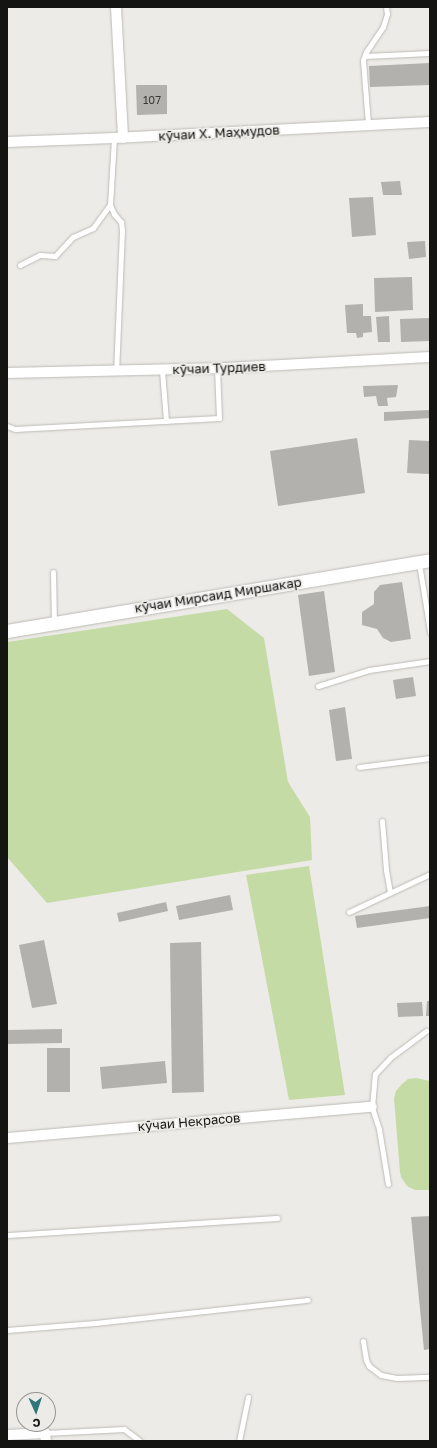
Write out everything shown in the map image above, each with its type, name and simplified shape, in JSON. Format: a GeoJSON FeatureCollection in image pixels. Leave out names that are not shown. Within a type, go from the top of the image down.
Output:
{"type":"FeatureCollection","features":[{"type":"Feature","properties":{"kind":"street"},"geometry":{"type":"LineString","coordinates":[[116,7],[119,138]]}},
{"type":"Feature","properties":{"kind":"street","name":"кӯчаи Х. Маҳмудов"},"geometry":{"type":"LineString","coordinates":[[7,142],[119,138],[430,122]]}},
{"type":"Feature","properties":{"kind":"street","name":"кӯчаи Турдиев"},"geometry":{"type":"LineString","coordinates":[[7,373],[217,368],[430,357]]}},
{"type":"Feature","properties":{"kind":"street","name":"кӯчаи Мирсаид Миршакар"},"geometry":{"type":"LineString","coordinates":[[7,631],[425,561]]}},
{"type":"Feature","properties":{"kind":"street","name":"кӯчаи Некрасов"},"geometry":{"type":"LineString","coordinates":[[7,1138],[372,1107]]}},
{"type":"Feature","properties":{"kind":"street"},"geometry":{"type":"LineString","coordinates":[[7,1435],[45,1437]]}},
{"type":"Feature","properties":{"kind":"lane"},"geometry":{"type":"LineString","coordinates":[[368,124],[363,60],[383,27],[387,14],[386,7]]}},
{"type":"Feature","properties":{"kind":"lane"},"geometry":{"type":"LineString","coordinates":[[365,56],[430,53]]}},
{"type":"Feature","properties":{"kind":"lane"},"geometry":{"type":"LineString","coordinates":[[20,265],[40,255],[55,256],[73,237],[93,228],[110,205],[119,138]]}},
{"type":"Feature","properties":{"kind":"lane"},"geometry":{"type":"LineString","coordinates":[[110,205],[114,214],[121,222],[122,230],[116,371]]}},
{"type":"Feature","properties":{"kind":"lane"},"geometry":{"type":"LineString","coordinates":[[7,426],[15,428],[33,428],[219,418],[217,368]]}},
{"type":"Feature","properties":{"kind":"lane"},"geometry":{"type":"LineString","coordinates":[[162,370],[166,421]]}},
{"type":"Feature","properties":{"kind":"lane"},"geometry":{"type":"LineString","coordinates":[[425,561],[430,632]]}},
{"type":"Feature","properties":{"kind":"lane"},"geometry":{"type":"LineString","coordinates":[[53,572],[54,623]]}},
{"type":"Feature","properties":{"kind":"lane"},"geometry":{"type":"LineString","coordinates":[[318,686],[369,670],[430,661]]}},
{"type":"Feature","properties":{"kind":"lane"},"geometry":{"type":"LineString","coordinates":[[359,767],[430,758]]}},
{"type":"Feature","properties":{"kind":"lane"},"geometry":{"type":"LineString","coordinates":[[382,821],[386,870],[390,892]]}},
{"type":"Feature","properties":{"kind":"lane"},"geometry":{"type":"LineString","coordinates":[[349,912],[430,874]]}},
{"type":"Feature","properties":{"kind":"lane"},"geometry":{"type":"LineString","coordinates":[[388,1184],[379,1129],[372,1107],[375,1074],[391,1057],[426,1032]]}},
{"type":"Feature","properties":{"kind":"lane"},"geometry":{"type":"LineString","coordinates":[[7,1235],[277,1218]]}},
{"type":"Feature","properties":{"kind":"lane"},"geometry":{"type":"LineString","coordinates":[[7,1330],[95,1323],[308,1300]]}},
{"type":"Feature","properties":{"kind":"lane"},"geometry":{"type":"LineString","coordinates":[[363,1341],[366,1360],[369,1366],[381,1375],[396,1378],[430,1376]]}},
{"type":"Feature","properties":{"kind":"lane"},"geometry":{"type":"LineString","coordinates":[[239,1441],[248,1398]]}},
{"type":"Feature","properties":{"kind":"lane"},"geometry":{"type":"LineString","coordinates":[[45,1437],[124,1429],[140,1441]]}},
{"type":"Feature","properties":{"kind":"green space"},"geometry":{"type":"Polygon","coordinates":[[[227,609],[264,638],[288,782],[310,817],[312,860],[47,903],[7,857],[7,642],[227,609]]]}},
{"type":"Feature","properties":{"kind":"green space"},"geometry":{"type":"Polygon","coordinates":[[[309,866],[345,1095],[289,1100],[246,875],[309,866]]]}},
{"type":"Feature","properties":{"kind":"green space"},"geometry":{"type":"Polygon","coordinates":[[[416,1078],[430,1081],[429,1190],[415,1190],[407,1186],[401,1177],[400,1172],[394,1098],[396,1091],[402,1084],[408,1079],[416,1078]]]}},
{"type":"Feature","properties":{"kind":"building"},"geometry":{"type":"Polygon","coordinates":[[[430,63],[430,85],[370,87],[369,66],[430,63]]]}},
{"type":"Feature","properties":{"kind":"building"},"geometry":{"type":"Polygon","coordinates":[[[136,85],[167,85],[167,114],[137,115],[136,85]]]}},
{"type":"Feature","properties":{"kind":"building"},"geometry":{"type":"Polygon","coordinates":[[[400,181],[402,195],[383,195],[381,182],[400,181]]]}},
{"type":"Feature","properties":{"kind":"building"},"geometry":{"type":"Polygon","coordinates":[[[373,197],[376,235],[352,237],[349,198],[373,197]]]}},
{"type":"Feature","properties":{"kind":"building"},"geometry":{"type":"Polygon","coordinates":[[[425,241],[426,257],[409,259],[407,242],[425,241]]]}},
{"type":"Feature","properties":{"kind":"building"},"geometry":{"type":"Polygon","coordinates":[[[412,277],[413,310],[375,312],[374,278],[412,277]]]}},
{"type":"Feature","properties":{"kind":"building"},"geometry":{"type":"Polygon","coordinates":[[[363,304],[363,316],[371,316],[372,332],[363,333],[363,337],[357,338],[356,333],[347,333],[345,305],[363,304]]]}},
{"type":"Feature","properties":{"kind":"building"},"geometry":{"type":"Polygon","coordinates":[[[389,316],[390,342],[378,342],[376,317],[389,316]]]}},
{"type":"Feature","properties":{"kind":"building"},"geometry":{"type":"Polygon","coordinates":[[[430,318],[430,341],[401,342],[400,319],[430,318]]]}},
{"type":"Feature","properties":{"kind":"building"},"geometry":{"type":"Polygon","coordinates":[[[398,385],[396,397],[387,398],[388,406],[378,406],[376,396],[364,397],[363,386],[398,385]]]}},
{"type":"Feature","properties":{"kind":"building"},"geometry":{"type":"Polygon","coordinates":[[[430,410],[430,418],[384,421],[384,412],[430,410]]]}},
{"type":"Feature","properties":{"kind":"building"},"geometry":{"type":"Polygon","coordinates":[[[357,438],[365,493],[278,506],[270,451],[357,438]]]}},
{"type":"Feature","properties":{"kind":"building"},"geometry":{"type":"Polygon","coordinates":[[[409,440],[430,441],[429,474],[407,473],[409,440]]]}},
{"type":"Feature","properties":{"kind":"building"},"geometry":{"type":"Polygon","coordinates":[[[402,582],[411,639],[391,642],[383,638],[377,629],[362,625],[362,612],[374,604],[374,592],[380,585],[402,582]]]}},
{"type":"Feature","properties":{"kind":"building"},"geometry":{"type":"Polygon","coordinates":[[[324,591],[335,672],[309,676],[298,595],[324,591]]]}},
{"type":"Feature","properties":{"kind":"building"},"geometry":{"type":"Polygon","coordinates":[[[413,677],[416,696],[396,699],[393,680],[413,677]]]}},
{"type":"Feature","properties":{"kind":"building"},"geometry":{"type":"Polygon","coordinates":[[[345,707],[352,759],[336,761],[329,710],[345,707]]]}},
{"type":"Feature","properties":{"kind":"building"},"geometry":{"type":"Polygon","coordinates":[[[230,895],[233,910],[179,920],[176,906],[230,895]]]}},
{"type":"Feature","properties":{"kind":"building"},"geometry":{"type":"Polygon","coordinates":[[[166,902],[168,911],[119,922],[117,913],[166,902]]]}},
{"type":"Feature","properties":{"kind":"building"},"geometry":{"type":"Polygon","coordinates":[[[430,906],[430,918],[357,928],[355,916],[430,906]]]}},
{"type":"Feature","properties":{"kind":"building"},"geometry":{"type":"Polygon","coordinates":[[[44,940],[57,1004],[32,1008],[19,945],[44,940]]]}},
{"type":"Feature","properties":{"kind":"building"},"geometry":{"type":"Polygon","coordinates":[[[201,942],[204,1092],[172,1093],[170,943],[201,942]]]}},
{"type":"Feature","properties":{"kind":"building"},"geometry":{"type":"Polygon","coordinates":[[[427,1001],[430,1001],[430,1016],[426,1016],[427,1001]]]}},
{"type":"Feature","properties":{"kind":"building"},"geometry":{"type":"Polygon","coordinates":[[[422,1002],[423,1016],[398,1017],[397,1003],[422,1002]]]}},
{"type":"Feature","properties":{"kind":"building"},"geometry":{"type":"Polygon","coordinates":[[[62,1029],[62,1043],[7,1044],[7,1030],[62,1029]]]}},
{"type":"Feature","properties":{"kind":"building"},"geometry":{"type":"Polygon","coordinates":[[[47,1048],[70,1048],[70,1092],[47,1092],[47,1048]]]}},
{"type":"Feature","properties":{"kind":"building"},"geometry":{"type":"Polygon","coordinates":[[[165,1061],[167,1083],[102,1089],[100,1067],[165,1061]]]}},
{"type":"Feature","properties":{"kind":"building"},"geometry":{"type":"Polygon","coordinates":[[[430,1216],[430,1349],[424,1350],[411,1217],[430,1216]]]}}]}
